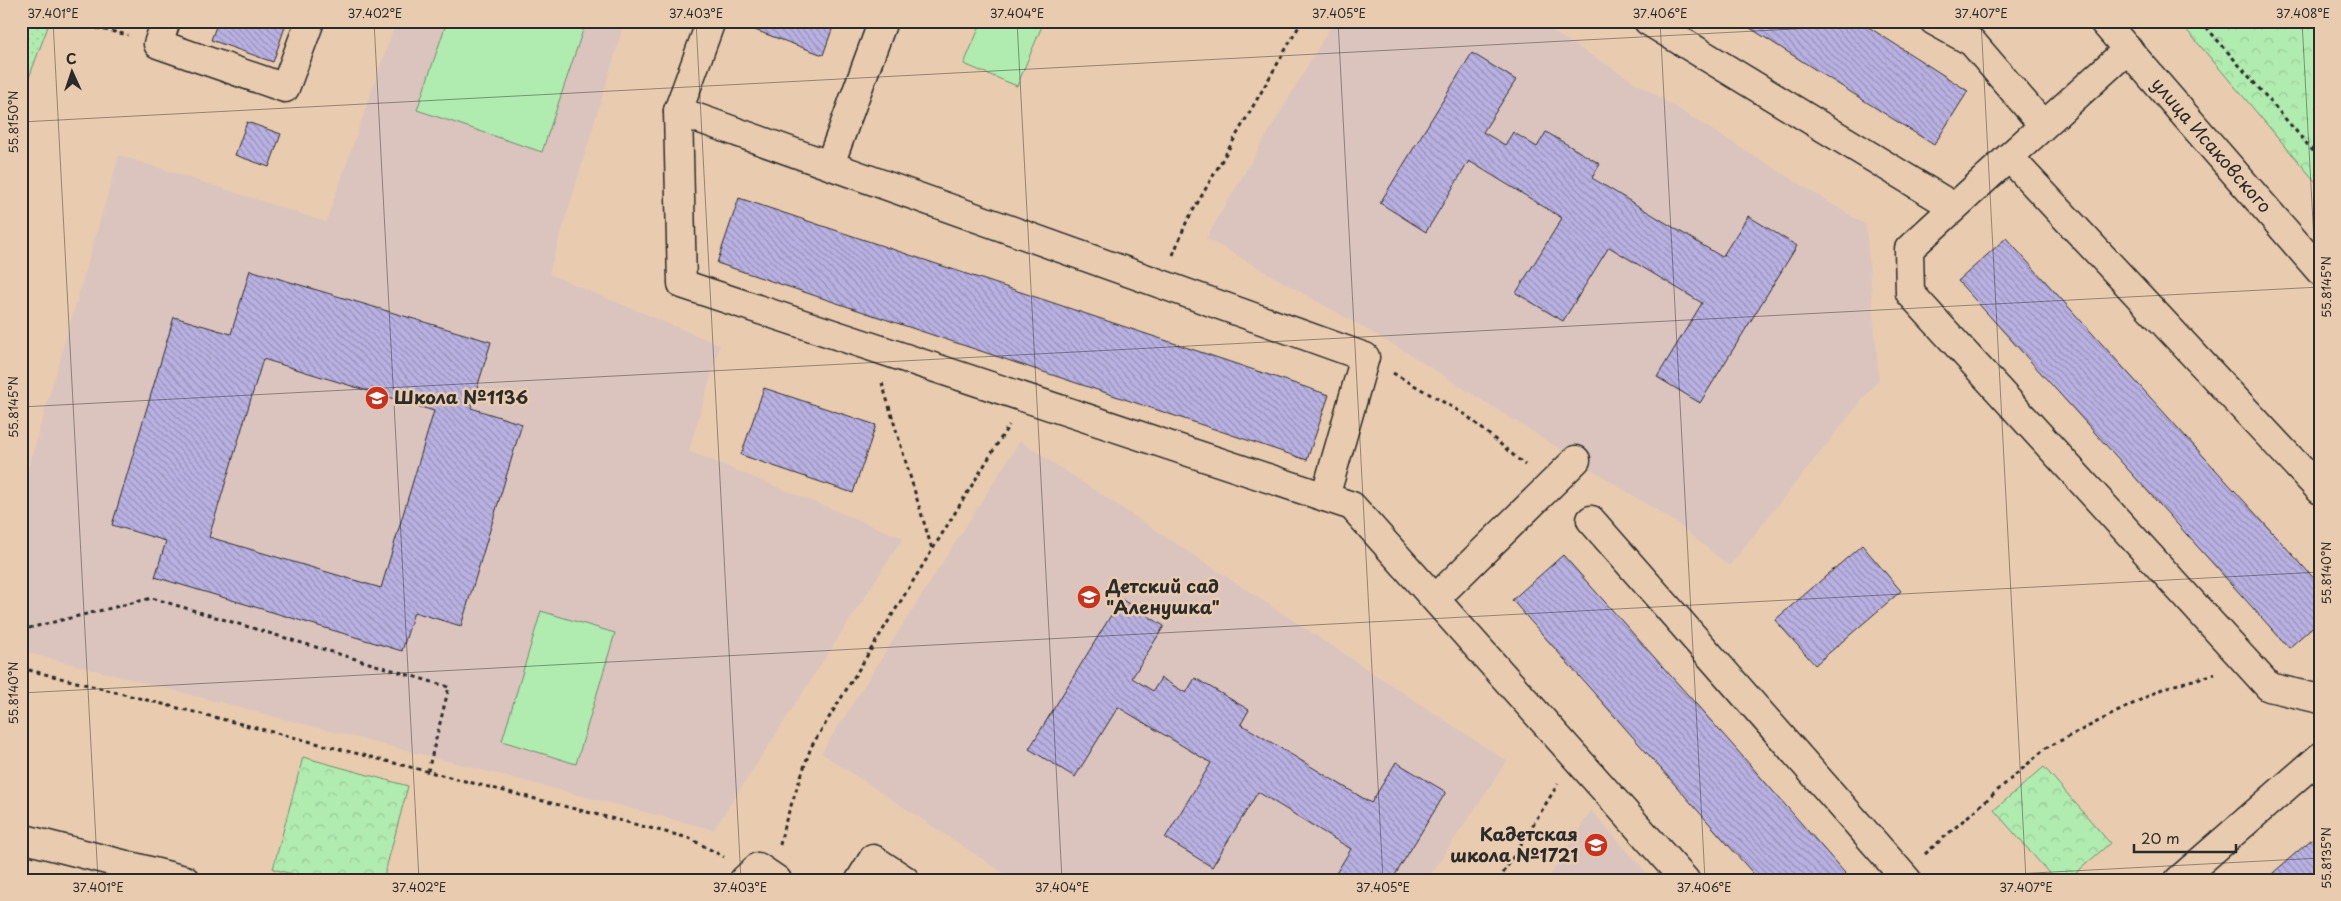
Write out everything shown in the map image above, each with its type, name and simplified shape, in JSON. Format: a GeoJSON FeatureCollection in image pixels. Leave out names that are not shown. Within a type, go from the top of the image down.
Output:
{"type":"FeatureCollection","features":[{"type":"Feature","properties":{"kind":"street"},"geometry":{"type":"LineString","coordinates":[[166,21],[158,44],[285,88],[310,21]]}},
{"type":"Feature","properties":{"kind":"street"},"geometry":{"type":"LineString","coordinates":[[711,21],[678,111],[682,284],[1352,506],[1436,598],[1685,880]]}},
{"type":"Feature","properties":{"kind":"street"},"geometry":{"type":"LineString","coordinates":[[830,164],[883,21]]}},
{"type":"Feature","properties":{"kind":"street"},"geometry":{"type":"LineString","coordinates":[[1648,21],[1954,208]]}},
{"type":"Feature","properties":{"kind":"street"},"geometry":{"type":"LineString","coordinates":[[1934,21],[1972,42],[2043,125]]}},
{"type":"Feature","properties":{"kind":"street","name":"улица Исаковского"},"geometry":{"type":"LineString","coordinates":[[2103,21],[2320,270]]}},
{"type":"Feature","properties":{"kind":"street"},"geometry":{"type":"LineString","coordinates":[[2128,49],[1909,249],[1910,293],[2269,688],[2320,699]]}},
{"type":"Feature","properties":{"kind":"street"},"geometry":{"type":"LineString","coordinates":[[678,111],[1365,357],[1325,497]]}},
{"type":"Feature","properties":{"kind":"street"},"geometry":{"type":"LineString","coordinates":[[2009,157],[2320,490]]}},
{"type":"Feature","properties":{"kind":"street"},"geometry":{"type":"LineString","coordinates":[[1436,598],[1576,460]]}},
{"type":"Feature","properties":{"kind":"street"},"geometry":{"type":"LineString","coordinates":[[1591,520],[1904,877]]}},
{"type":"Feature","properties":{"kind":"street"},"geometry":{"type":"LineString","coordinates":[[2179,880],[2320,757]]}},
{"type":"Feature","properties":{"kind":"street"},"geometry":{"type":"LineString","coordinates":[[21,838],[185,880]]}},
{"type":"Feature","properties":{"kind":"street"},"geometry":{"type":"LineString","coordinates":[[860,880],[873,859],[905,880]]}},
{"type":"Feature","properties":{"kind":"path"},"geometry":{"type":"LineString","coordinates":[[65,21],[112,31]]}},
{"type":"Feature","properties":{"kind":"path"},"geometry":{"type":"LineString","coordinates":[[1161,283],[1186,223],[1302,21]]}},
{"type":"Feature","properties":{"kind":"path"},"geometry":{"type":"LineString","coordinates":[[2201,21],[2320,158]]}},
{"type":"Feature","properties":{"kind":"path"},"geometry":{"type":"LineString","coordinates":[[871,347],[932,550]]}},
{"type":"Feature","properties":{"kind":"path"},"geometry":{"type":"LineString","coordinates":[[1365,357],[1466,415],[1550,486]]}},
{"type":"Feature","properties":{"kind":"path"},"geometry":{"type":"LineString","coordinates":[[21,668],[689,838],[762,877],[784,826],[811,747],[1026,398]]}},
{"type":"Feature","properties":{"kind":"path"},"geometry":{"type":"LineString","coordinates":[[21,630],[152,598],[449,687],[428,771]]}},
{"type":"Feature","properties":{"kind":"path"},"geometry":{"type":"LineString","coordinates":[[1904,877],[2046,748],[2164,688],[2248,665]]}},
{"type":"Feature","properties":{"kind":"path"},"geometry":{"type":"LineString","coordinates":[[1499,880],[1576,756]]}},
{"type":"Feature","properties":{"kind":"shaded area","name":"Школа №1136"},"geometry":{"type":"Polygon","coordinates":[[[396,21],[625,21],[549,274],[720,345],[689,451],[903,538],[714,830],[21,651],[21,493],[119,155],[326,222],[396,21]]]}},
{"type":"Feature","properties":{"kind":"shaded area"},"geometry":{"type":"Polygon","coordinates":[[[1334,21],[1536,21],[1866,225],[1879,379],[1729,566],[1678,524],[1406,352],[1206,238],[1334,21]]]}},
{"type":"Feature","properties":{"kind":"shaded area","name":"Детский сад \"Аленушка\""},"geometry":{"type":"Polygon","coordinates":[[[1020,441],[1507,761],[1427,880],[1014,880],[821,753],[1020,441]]]}},
{"type":"Feature","properties":{"kind":"shaded area","name":"Кадетская школа №1721"},"geometry":{"type":"Polygon","coordinates":[[[1591,810],[1653,880],[1547,880],[1591,810]]]}},
{"type":"Feature","properties":{"kind":"green space"},"geometry":{"type":"Polygon","coordinates":[[[21,21],[50,21],[21,99],[21,21]]]}},
{"type":"Feature","properties":{"kind":"green space"},"geometry":{"type":"Polygon","coordinates":[[[447,21],[586,21],[542,152],[417,110],[447,21]]]}},
{"type":"Feature","properties":{"kind":"green space"},"geometry":{"type":"Polygon","coordinates":[[[982,21],[1044,21],[1017,86],[964,64],[982,21]]]}},
{"type":"Feature","properties":{"kind":"green space"},"geometry":{"type":"Polygon","coordinates":[[[2179,21],[2320,21],[2320,187],[2179,21]]]}},
{"type":"Feature","properties":{"kind":"green space"},"geometry":{"type":"Polygon","coordinates":[[[541,611],[615,633],[576,764],[502,741],[541,611]]]}},
{"type":"Feature","properties":{"kind":"green space"},"geometry":{"type":"Polygon","coordinates":[[[303,757],[408,786],[383,880],[315,880],[273,869],[303,757]]]}},
{"type":"Feature","properties":{"kind":"green space"},"geometry":{"type":"Polygon","coordinates":[[[2044,767],[2110,843],[2068,880],[2055,880],[1994,810],[2044,767]]]}},
{"type":"Feature","properties":{"kind":"building"},"geometry":{"type":"Polygon","coordinates":[[[218,21],[287,21],[273,62],[211,40],[218,21]]]}},
{"type":"Feature","properties":{"kind":"building"},"geometry":{"type":"Polygon","coordinates":[[[755,21],[835,21],[823,55],[752,29],[755,21]]]}},
{"type":"Feature","properties":{"kind":"building"},"geometry":{"type":"Polygon","coordinates":[[[1739,21],[1859,21],[1968,91],[1934,145],[1739,21]]]}},
{"type":"Feature","properties":{"kind":"building"},"geometry":{"type":"Polygon","coordinates":[[[1472,53],[1516,80],[1483,132],[1505,145],[1513,132],[1537,147],[1546,132],[1600,164],[1592,178],[1722,257],[1748,216],[1797,246],[1700,403],[1657,377],[1702,303],[1609,247],[1563,321],[1516,293],[1562,218],[1469,161],[1426,232],[1380,203],[1472,53]]]}},
{"type":"Feature","properties":{"kind":"building"},"geometry":{"type":"Polygon","coordinates":[[[247,122],[281,134],[269,167],[235,155],[247,122]]]}},
{"type":"Feature","properties":{"kind":"building"},"geometry":{"type":"Polygon","coordinates":[[[739,198],[1329,395],[1307,460],[717,263],[739,198]]]}},
{"type":"Feature","properties":{"kind":"building"},"geometry":{"type":"Polygon","coordinates":[[[2006,238],[2320,585],[2320,620],[2289,648],[1958,281],[2006,238]]]}},
{"type":"Feature","properties":{"kind":"building"},"geometry":{"type":"Polygon","coordinates":[[[250,270],[491,342],[471,408],[522,424],[461,626],[414,612],[402,651],[155,577],[166,541],[112,525],[174,317],[231,334],[250,270]],[[263,359],[209,537],[381,588],[434,411],[263,359]]]}},
{"type":"Feature","properties":{"kind":"building"},"geometry":{"type":"Polygon","coordinates":[[[764,388],[876,425],[853,493],[741,455],[764,388]]]}},
{"type":"Feature","properties":{"kind":"building"},"geometry":{"type":"Polygon","coordinates":[[[1862,545],[1901,591],[1815,665],[1775,620],[1862,545]]]}},
{"type":"Feature","properties":{"kind":"building"},"geometry":{"type":"Polygon","coordinates":[[[1563,555],[1851,880],[1759,880],[1512,600],[1563,555]]]}},
{"type":"Feature","properties":{"kind":"building"},"geometry":{"type":"Polygon","coordinates":[[[1121,599],[1164,626],[1132,678],[1153,691],[1161,678],[1186,693],[1195,678],[1249,710],[1241,724],[1371,803],[1396,762],[1446,792],[1392,880],[1332,880],[1351,849],[1258,792],[1212,867],[1165,838],[1211,763],[1118,707],[1075,777],[1029,749],[1121,599]]]}},
{"type":"Feature","properties":{"kind":"building"},"geometry":{"type":"Polygon","coordinates":[[[2320,832],[2320,880],[2265,880],[2298,851],[2320,832]]]}},
{"type":"Feature","properties":{"kind":"place","name":"Школа №1136"},"geometry":{"type":"Point","coordinates":[377,398]}},
{"type":"Feature","properties":{"kind":"place","name":"Детский сад \"Аленушка\""},"geometry":{"type":"Point","coordinates":[1089,597]}},
{"type":"Feature","properties":{"kind":"place","name":"Кадетская школа №1721"},"geometry":{"type":"Point","coordinates":[1596,845]}}]}
